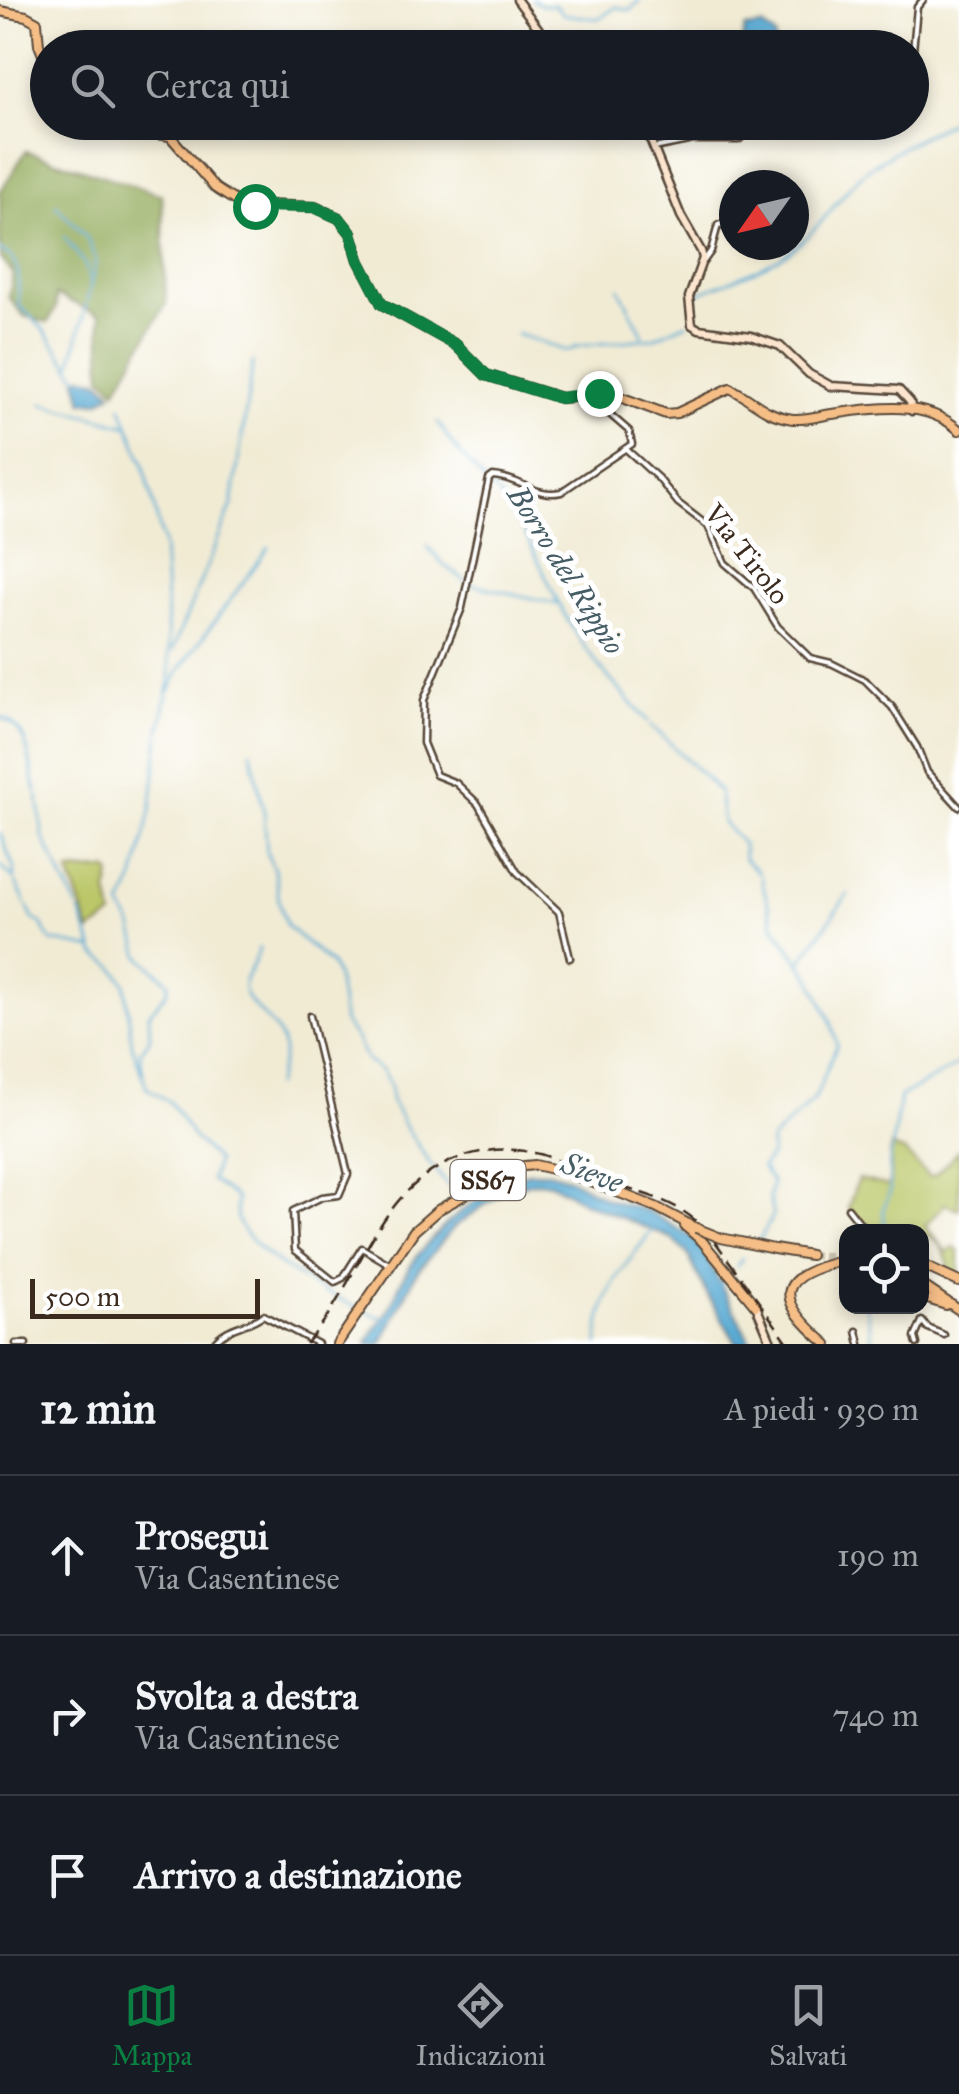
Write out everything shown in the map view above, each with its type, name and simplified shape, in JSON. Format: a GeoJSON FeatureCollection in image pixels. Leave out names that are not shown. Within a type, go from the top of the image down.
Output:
{"type":"FeatureCollection","features":[{"type":"Feature","properties":{"kind":"main road"},"geometry":{"type":"LineString","coordinates":[[517,0],[540,30]]}},
{"type":"Feature","properties":{"kind":"main road"},"geometry":{"type":"LineString","coordinates":[[0,11],[26,16],[37,22],[38,30]]}},
{"type":"Feature","properties":{"kind":"main road"},"geometry":{"type":"LineString","coordinates":[[174,140],[216,188],[240,204],[314,207],[339,218],[351,233],[359,260],[382,304],[456,345],[486,375],[560,398],[612,394],[666,414],[677,413],[730,388],[763,411],[796,420],[871,408],[938,414],[959,430]]}},
{"type":"Feature","properties":{"kind":"main road"},"geometry":{"type":"LineString","coordinates":[[649,140],[685,225],[701,251],[701,265],[689,296],[692,325],[780,346],[809,374],[831,386],[899,390],[910,402],[912,411]]}},
{"type":"Feature","properties":{"kind":"main road","name":"SS67"},"geometry":{"type":"LineString","coordinates":[[338,1344],[414,1231],[438,1210],[522,1164],[565,1172],[656,1207],[721,1238],[810,1255]]}},
{"type":"Feature","properties":{"kind":"main road"},"geometry":{"type":"LineString","coordinates":[[656,1207],[702,1241],[756,1306],[772,1344]]}},
{"type":"Feature","properties":{"kind":"main road"},"geometry":{"type":"LineString","coordinates":[[827,1344],[796,1316],[789,1301],[790,1291],[806,1271],[839,1262]]}},
{"type":"Feature","properties":{"kind":"main road"},"geometry":{"type":"LineString","coordinates":[[929,1268],[959,1282]]}},
{"type":"Feature","properties":{"kind":"main road"},"geometry":{"type":"LineString","coordinates":[[929,1290],[959,1310]]}},
{"type":"Feature","properties":{"kind":"main road"},"geometry":{"type":"LineString","coordinates":[[929,1299],[959,1310]]}},
{"type":"Feature","properties":{"kind":"street"},"geometry":{"type":"LineString","coordinates":[[915,30],[917,7],[923,0]]}},
{"type":"Feature","properties":{"kind":"street"},"geometry":{"type":"LineString","coordinates":[[654,148],[692,140],[739,140]]}},
{"type":"Feature","properties":{"kind":"street"},"geometry":{"type":"LineString","coordinates":[[701,265],[711,252],[719,226]]}},
{"type":"Feature","properties":{"kind":"street"},"geometry":{"type":"LineString","coordinates":[[570,958],[560,912],[516,872],[478,804],[456,784],[436,775],[423,743],[424,700],[462,608],[489,479],[498,475],[553,494],[633,440],[604,406],[582,395]]}},
{"type":"Feature","properties":{"kind":"street","name":"Via Tirolo"},"geometry":{"type":"LineString","coordinates":[[626,448],[678,503],[708,526],[725,563],[754,588],[778,627],[810,658],[848,670],[880,694],[901,720],[927,772],[959,807]]}},
{"type":"Feature","properties":{"kind":"street"},"geometry":{"type":"LineString","coordinates":[[310,1016],[348,1174],[339,1195],[322,1197],[292,1211],[295,1250],[335,1282],[344,1278],[362,1248],[390,1264]]}},
{"type":"Feature","properties":{"kind":"street"},"geometry":{"type":"LineString","coordinates":[[848,1208],[861,1224]]}},
{"type":"Feature","properties":{"kind":"street"},"geometry":{"type":"LineString","coordinates":[[214,1344],[227,1329],[249,1324],[263,1315],[318,1344]]}},
{"type":"Feature","properties":{"kind":"street"},"geometry":{"type":"LineString","coordinates":[[916,1344],[922,1321],[944,1335]]}},
{"type":"Feature","properties":{"kind":"street"},"geometry":{"type":"LineString","coordinates":[[857,1332],[860,1344]]}},
{"type":"Feature","properties":{"kind":"street"},"geometry":{"type":"LineString","coordinates":[[16,1344],[26,1344]]}},
{"type":"Feature","properties":{"kind":"green space"},"geometry":{"type":"Polygon","coordinates":[[[26,151],[162,195],[166,303],[116,390],[102,376],[100,315],[56,295],[56,307],[48,323],[24,316],[9,298],[13,273],[0,258],[0,192],[26,151]]]}},
{"type":"Feature","properties":{"kind":"green space"},"geometry":{"type":"Polygon","coordinates":[[[69,872],[111,873],[108,892],[113,916],[90,932],[69,872]]]}},
{"type":"Feature","properties":{"kind":"green space"},"geometry":{"type":"Polygon","coordinates":[[[891,1147],[904,1151],[929,1177],[959,1150],[959,1209],[945,1204],[927,1224],[862,1224],[848,1208],[858,1179],[889,1186],[891,1147]]]}},
{"type":"Feature","properties":{"kind":"green space"},"geometry":{"type":"Polygon","coordinates":[[[929,1231],[947,1252],[953,1248],[959,1251],[959,1278],[950,1273],[946,1257],[929,1231]]]}},
{"type":"Feature","properties":{"kind":"water"},"geometry":{"type":"Polygon","coordinates":[[[82,376],[100,381],[112,393],[100,401],[83,402],[77,379],[82,376]]]}},
{"type":"Feature","properties":{"kind":"water","name":"Sieve"},"geometry":{"type":"Polygon","coordinates":[[[529,1172],[569,1178],[607,1199],[648,1211],[692,1237],[752,1344],[737,1344],[687,1253],[671,1238],[583,1202],[551,1183],[533,1182],[506,1190],[455,1226],[417,1272],[381,1344],[367,1344],[408,1269],[433,1237],[477,1200],[529,1172]]]}},
{"type":"Feature","properties":{"kind":"waterway"},"geometry":{"type":"LineString","coordinates":[[533,0],[555,5],[563,14],[599,19],[616,7],[630,10],[640,0]]}},
{"type":"Feature","properties":{"kind":"waterway"},"geometry":{"type":"LineString","coordinates":[[929,133],[959,120]]}},
{"type":"Feature","properties":{"kind":"waterway"},"geometry":{"type":"LineString","coordinates":[[694,313],[694,299],[699,293],[769,264],[790,251],[819,225],[859,177],[915,140]]}},
{"type":"Feature","properties":{"kind":"waterway"},"geometry":{"type":"LineString","coordinates":[[56,205],[86,237],[96,260],[87,301]]}},
{"type":"Feature","properties":{"kind":"waterway"},"geometry":{"type":"LineString","coordinates":[[64,237],[85,264],[89,280]]}},
{"type":"Feature","properties":{"kind":"waterway"},"geometry":{"type":"LineString","coordinates":[[0,250],[12,257],[18,272],[19,305],[43,329],[78,378]]}},
{"type":"Feature","properties":{"kind":"waterway"},"geometry":{"type":"LineString","coordinates":[[619,288],[643,335]]}},
{"type":"Feature","properties":{"kind":"waterway"},"geometry":{"type":"LineString","coordinates":[[71,365],[86,305]]}},
{"type":"Feature","properties":{"kind":"waterway"},"geometry":{"type":"LineString","coordinates":[[517,334],[567,351],[579,346],[653,338],[687,323]]}},
{"type":"Feature","properties":{"kind":"waterway"},"geometry":{"type":"LineString","coordinates":[[172,651],[232,505],[253,362]]}},
{"type":"Feature","properties":{"kind":"waterway"},"geometry":{"type":"LineString","coordinates":[[42,403],[128,426]]}},
{"type":"Feature","properties":{"kind":"waterway"},"geometry":{"type":"LineString","coordinates":[[121,406],[143,462],[163,543],[170,680],[151,811],[134,880],[121,906],[132,925],[140,956],[169,983],[167,992],[149,1014],[150,1038],[140,1053],[143,1074]]}},
{"type":"Feature","properties":{"kind":"waterway","name":"Borro del Rippio"},"geometry":{"type":"LineString","coordinates":[[438,422],[485,482]]}},
{"type":"Feature","properties":{"kind":"waterway","name":"Borro del Rippio"},"geometry":{"type":"LineString","coordinates":[[490,486],[524,532],[585,647],[648,721]]}},
{"type":"Feature","properties":{"kind":"waterway"},"geometry":{"type":"LineString","coordinates":[[427,546],[466,581]]}},
{"type":"Feature","properties":{"kind":"waterway"},"geometry":{"type":"LineString","coordinates":[[170,690],[179,670],[269,547]]}},
{"type":"Feature","properties":{"kind":"waterway"},"geometry":{"type":"LineString","coordinates":[[471,584],[557,604]]}},
{"type":"Feature","properties":{"kind":"waterway"},"geometry":{"type":"LineString","coordinates":[[0,717],[18,729],[23,738],[36,792]]}},
{"type":"Feature","properties":{"kind":"waterway","name":"Borro del Rippio"},"geometry":{"type":"LineString","coordinates":[[651,725],[719,791],[723,823],[743,844],[744,859],[759,873]]}},
{"type":"Feature","properties":{"kind":"waterway"},"geometry":{"type":"LineString","coordinates":[[251,751],[264,812],[267,854],[287,926],[331,964],[344,1023],[367,1061],[382,1071],[404,1125],[433,1168]]}},
{"type":"Feature","properties":{"kind":"waterway"},"geometry":{"type":"LineString","coordinates":[[38,796],[43,837],[77,907]]}},
{"type":"Feature","properties":{"kind":"waterway"},"geometry":{"type":"LineString","coordinates":[[0,833],[14,868],[14,880]]}},
{"type":"Feature","properties":{"kind":"waterway"},"geometry":{"type":"LineString","coordinates":[[0,865],[13,878]]}},
{"type":"Feature","properties":{"kind":"waterway","name":"Borro del Rippio"},"geometry":{"type":"LineString","coordinates":[[758,1243],[773,1216],[769,1198],[772,1182],[762,1167],[771,1155],[771,1140],[815,1098],[837,1045],[811,978],[773,924],[761,877]]}},
{"type":"Feature","properties":{"kind":"waterway"},"geometry":{"type":"LineString","coordinates":[[16,883],[33,919],[41,923],[51,941],[94,949]]}},
{"type":"Feature","properties":{"kind":"waterway"},"geometry":{"type":"LineString","coordinates":[[800,963],[848,894]]}},
{"type":"Feature","properties":{"kind":"waterway"},"geometry":{"type":"LineString","coordinates":[[80,911],[95,954],[113,966],[125,983],[132,1045],[147,1088],[170,1102],[193,1137],[217,1161],[211,1180],[236,1198],[237,1218],[247,1236],[304,1280],[386,1319]]}},
{"type":"Feature","properties":{"kind":"waterway"},"geometry":{"type":"LineString","coordinates":[[259,948],[244,988],[248,999],[281,1039],[282,1062],[275,1086]]}},
{"type":"Feature","properties":{"kind":"waterway"},"geometry":{"type":"LineString","coordinates":[[885,1224],[883,1210],[890,1192],[889,1167],[900,1097],[959,1064]]}},
{"type":"Feature","properties":{"kind":"waterway"},"geometry":{"type":"LineString","coordinates":[[436,1171],[455,1194]]}},
{"type":"Feature","properties":{"kind":"waterway"},"geometry":{"type":"LineString","coordinates":[[598,1344],[608,1294],[652,1230]]}},
{"type":"Feature","properties":{"kind":"waterway","name":"Borro del Rippio"},"geometry":{"type":"LineString","coordinates":[[737,1266],[742,1259]]}},
{"type":"Feature","properties":{"kind":"waterway","name":"Borro del Rippio"},"geometry":{"type":"LineString","coordinates":[[720,1287],[725,1278]]}},
{"type":"Feature","properties":{"kind":"waterway"},"geometry":{"type":"LineString","coordinates":[[867,1314],[873,1344]]}},
{"type":"Feature","properties":{"kind":"tunnel"},"geometry":{"type":"LineString","coordinates":[[810,1255],[839,1257]]}},
{"type":"Feature","properties":{"kind":"railway"},"geometry":{"type":"LineString","coordinates":[[306,1344],[325,1320],[388,1214],[407,1191],[431,1172],[468,1155],[507,1150],[542,1155],[665,1202],[703,1228]]}},
{"type":"Feature","properties":{"kind":"railway"},"geometry":{"type":"LineString","coordinates":[[714,1240],[789,1344]]}},
{"type":"Feature","properties":{"kind":"route"},"geometry":{"type":"LineString","coordinates":[[255,206],[301,205],[339,218],[351,233],[378,300],[456,345],[486,375],[560,398],[599,393]]}}]}
